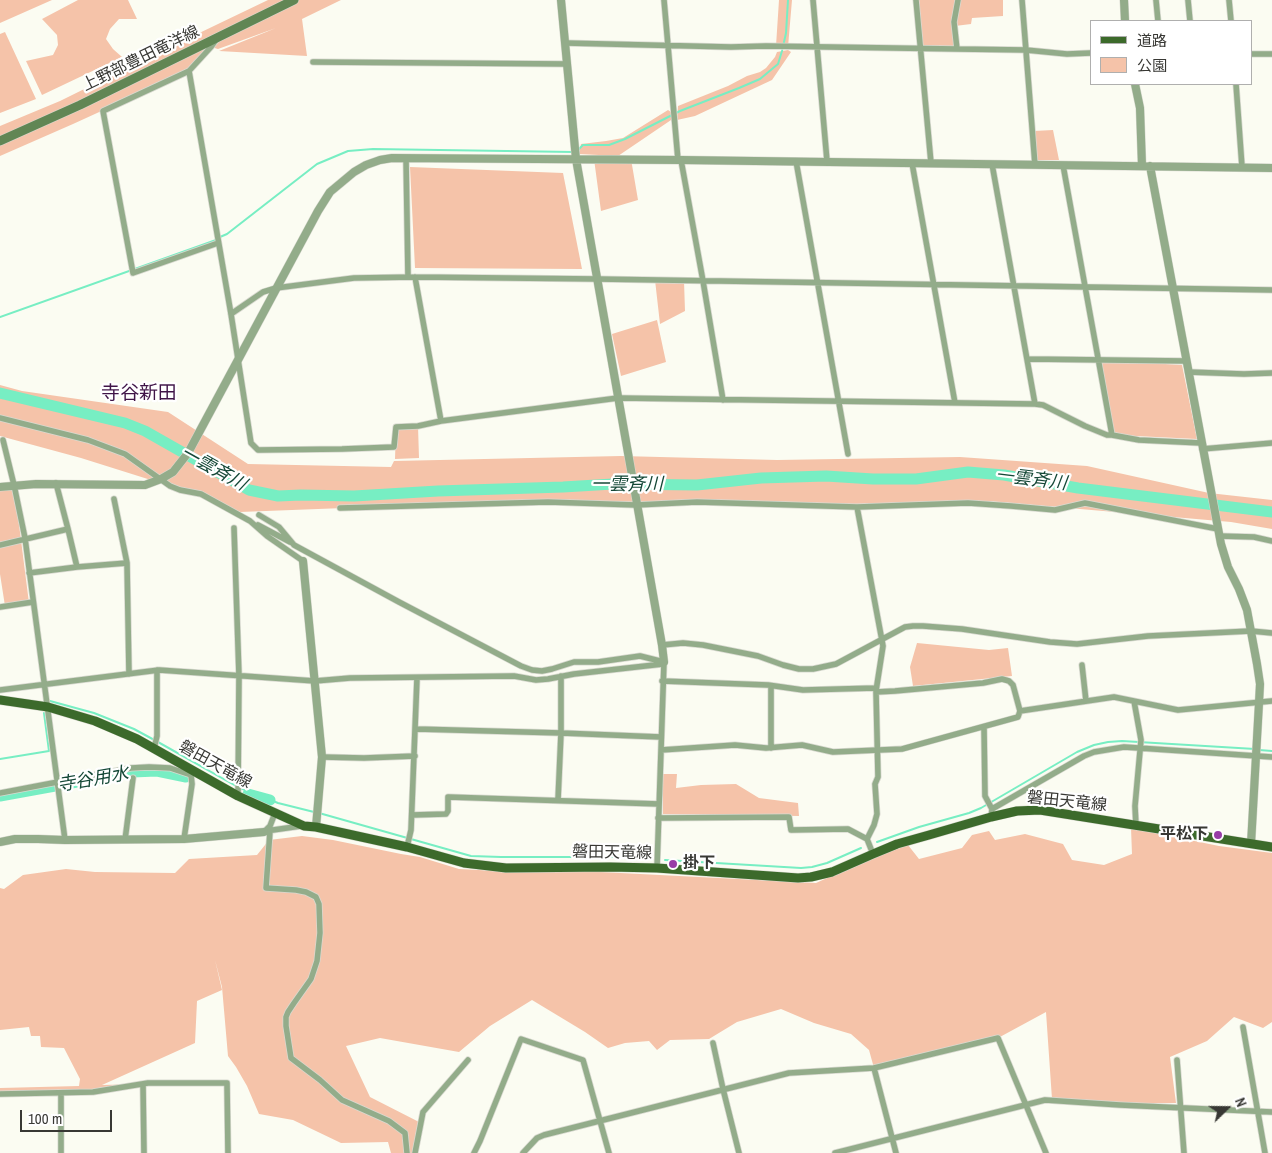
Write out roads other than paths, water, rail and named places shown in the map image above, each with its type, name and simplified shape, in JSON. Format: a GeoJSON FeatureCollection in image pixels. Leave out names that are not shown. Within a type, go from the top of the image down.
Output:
{"type":"FeatureCollection","features":[{"type":"Feature","properties":{"kind":"main road","name":"上野部豊田竜洋線"},"geometry":{"type":"LineString","coordinates":[[0,141],[80,105],[294,0]]}},
{"type":"Feature","properties":{"kind":"main road","name":"磐田天竜線"},"geometry":{"type":"LineString","coordinates":[[4,701],[48,707],[95,721],[136,739],[192,773],[304,826],[407,847],[464,863],[506,868],[610,866],[811,877],[832,872],[897,844],[990,809],[1040,810],[1272,847]]}},
{"type":"Feature","properties":{"kind":"street"},"geometry":{"type":"LineString","coordinates":[[561,0],[576,159],[662,644],[657,868]]}},
{"type":"Feature","properties":{"kind":"street"},"geometry":{"type":"LineString","coordinates":[[664,0],[679,160],[703,281],[723,400]]}},
{"type":"Feature","properties":{"kind":"street"},"geometry":{"type":"LineString","coordinates":[[813,0],[827,161]]}},
{"type":"Feature","properties":{"kind":"street"},"geometry":{"type":"LineString","coordinates":[[916,0],[931,163]]}},
{"type":"Feature","properties":{"kind":"street"},"geometry":{"type":"LineString","coordinates":[[957,49],[954,22],[958,0]]}},
{"type":"Feature","properties":{"kind":"street"},"geometry":{"type":"LineString","coordinates":[[1022,0],[1035,165]]}},
{"type":"Feature","properties":{"kind":"street"},"geometry":{"type":"LineString","coordinates":[[1124,0],[1126,20]]}},
{"type":"Feature","properties":{"kind":"street"},"geometry":{"type":"LineString","coordinates":[[1156,0],[1158,20]]}},
{"type":"Feature","properties":{"kind":"street"},"geometry":{"type":"LineString","coordinates":[[1188,0],[1190,20]]}},
{"type":"Feature","properties":{"kind":"street"},"geometry":{"type":"LineString","coordinates":[[1229,0],[1231,20]]}},
{"type":"Feature","properties":{"kind":"street"},"geometry":{"type":"LineString","coordinates":[[216,39],[211,47],[188,71],[103,111],[133,273],[218,244]]}},
{"type":"Feature","properties":{"kind":"street"},"geometry":{"type":"LineString","coordinates":[[565,43],[1026,50],[1067,54],[1090,53]]}},
{"type":"Feature","properties":{"kind":"street"},"geometry":{"type":"LineString","coordinates":[[1252,54],[1272,54]]}},
{"type":"Feature","properties":{"kind":"street"},"geometry":{"type":"LineString","coordinates":[[313,62],[567,64]]}},
{"type":"Feature","properties":{"kind":"street"},"geometry":{"type":"LineString","coordinates":[[188,71],[231,314],[251,443],[258,450],[394,447],[396,427],[418,426],[441,421],[618,398],[1035,404],[1044,405],[1084,426],[1107,435],[1112,434],[1139,440],[1202,446],[1272,443]]}},
{"type":"Feature","properties":{"kind":"street"},"geometry":{"type":"LineString","coordinates":[[1135,85],[1140,108],[1146,166],[1172,289],[1218,530],[1228,567],[1247,610],[1257,664],[1260,684],[1251,844]]}},
{"type":"Feature","properties":{"kind":"street"},"geometry":{"type":"LineString","coordinates":[[1236,85],[1242,167]]}},
{"type":"Feature","properties":{"kind":"street"},"geometry":{"type":"LineString","coordinates":[[0,488],[14,485],[56,484],[145,485],[173,472],[188,454],[276,288],[330,192],[354,172],[366,165],[392,158],[827,161],[1272,168]]}},
{"type":"Feature","properties":{"kind":"street"},"geometry":{"type":"LineString","coordinates":[[406,158],[412,277],[441,421]]}},
{"type":"Feature","properties":{"kind":"street"},"geometry":{"type":"LineString","coordinates":[[796,161],[848,454]]}},
{"type":"Feature","properties":{"kind":"street"},"geometry":{"type":"LineString","coordinates":[[912,163],[955,403]]}},
{"type":"Feature","properties":{"kind":"street"},"geometry":{"type":"LineString","coordinates":[[992,164],[1035,404]]}},
{"type":"Feature","properties":{"kind":"street"},"geometry":{"type":"LineString","coordinates":[[1063,165],[1112,434]]}},
{"type":"Feature","properties":{"kind":"street"},"geometry":{"type":"LineString","coordinates":[[231,314],[263,292],[276,288],[354,278],[597,279],[1272,290]]}},
{"type":"Feature","properties":{"kind":"street"},"geometry":{"type":"LineString","coordinates":[[1028,359],[1186,361]]}},
{"type":"Feature","properties":{"kind":"street"},"geometry":{"type":"LineString","coordinates":[[1188,372],[1272,373]]}},
{"type":"Feature","properties":{"kind":"street"},"geometry":{"type":"LineString","coordinates":[[0,418],[88,440],[125,454],[170,486],[201,494],[521,666],[532,670],[552,669],[574,662],[598,662],[640,656],[663,663]]}},
{"type":"Feature","properties":{"kind":"street"},"geometry":{"type":"LineString","coordinates":[[3,440],[25,538],[65,840]]}},
{"type":"Feature","properties":{"kind":"street"},"geometry":{"type":"LineString","coordinates":[[56,484],[77,566]]}},
{"type":"Feature","properties":{"kind":"street"},"geometry":{"type":"LineString","coordinates":[[114,499],[128,563],[129,674]]}},
{"type":"Feature","properties":{"kind":"street"},"geometry":{"type":"LineString","coordinates":[[340,508],[548,502],[636,504],[697,502],[857,507],[968,503],[1055,510],[1085,503],[1272,541]]}},
{"type":"Feature","properties":{"kind":"street"},"geometry":{"type":"LineString","coordinates":[[857,507],[883,646],[876,690],[878,777],[875,784],[877,814],[867,839]]}},
{"type":"Feature","properties":{"kind":"street"},"geometry":{"type":"LineString","coordinates":[[259,515],[278,527],[294,545]]}},
{"type":"Feature","properties":{"kind":"street"},"geometry":{"type":"LineString","coordinates":[[250,521],[303,561],[322,757],[316,827]]}},
{"type":"Feature","properties":{"kind":"street"},"geometry":{"type":"LineString","coordinates":[[234,528],[239,676],[238,796]]}},
{"type":"Feature","properties":{"kind":"street"},"geometry":{"type":"LineString","coordinates":[[0,544],[68,529]]}},
{"type":"Feature","properties":{"kind":"street"},"geometry":{"type":"LineString","coordinates":[[29,573],[77,566],[128,563]]}},
{"type":"Feature","properties":{"kind":"street"},"geometry":{"type":"LineString","coordinates":[[0,607],[33,602]]}},
{"type":"Feature","properties":{"kind":"street"},"geometry":{"type":"LineString","coordinates":[[662,644],[683,643],[703,645],[758,656],[783,665],[813,670],[836,664],[905,627],[923,626],[962,629],[1076,644],[1148,636],[1251,632],[1272,633]]}},
{"type":"Feature","properties":{"kind":"street"},"geometry":{"type":"LineString","coordinates":[[0,690],[157,670],[315,681],[350,678],[514,676],[536,680],[663,663]]}},
{"type":"Feature","properties":{"kind":"street"},"geometry":{"type":"LineString","coordinates":[[1082,665],[1086,701]]}},
{"type":"Feature","properties":{"kind":"street"},"geometry":{"type":"LineString","coordinates":[[154,749],[157,736],[157,670]]}},
{"type":"Feature","properties":{"kind":"street"},"geometry":{"type":"LineString","coordinates":[[558,800],[561,676]]}},
{"type":"Feature","properties":{"kind":"street"},"geometry":{"type":"LineString","coordinates":[[407,847],[412,815],[417,678]]}},
{"type":"Feature","properties":{"kind":"street"},"geometry":{"type":"LineString","coordinates":[[661,750],[735,745],[771,748],[802,745],[833,752],[902,749],[1018,717],[1020,711],[1013,685],[1009,681],[1002,679],[983,683],[895,691],[803,690],[771,686],[662,681]]}},
{"type":"Feature","properties":{"kind":"street"},"geometry":{"type":"LineString","coordinates":[[771,686],[771,748]]}},
{"type":"Feature","properties":{"kind":"street"},"geometry":{"type":"LineString","coordinates":[[4,701],[23,687]]}},
{"type":"Feature","properties":{"kind":"street"},"geometry":{"type":"LineString","coordinates":[[1020,711],[1114,697],[1178,710],[1272,701]]}},
{"type":"Feature","properties":{"kind":"street"},"geometry":{"type":"LineString","coordinates":[[1134,701],[1140,745],[1135,806],[1136,826]]}},
{"type":"Feature","properties":{"kind":"street"},"geometry":{"type":"LineString","coordinates":[[984,727],[985,796],[990,809],[1094,752],[1140,745],[1256,752],[1272,756]]}},
{"type":"Feature","properties":{"kind":"street"},"geometry":{"type":"LineString","coordinates":[[416,729],[661,737]]}},
{"type":"Feature","properties":{"kind":"street"},"geometry":{"type":"LineString","coordinates":[[322,757],[414,756]]}},
{"type":"Feature","properties":{"kind":"street"},"geometry":{"type":"LineString","coordinates":[[0,793],[131,768],[170,768],[192,773],[184,839]]}},
{"type":"Feature","properties":{"kind":"street"},"geometry":{"type":"LineString","coordinates":[[125,840],[133,778]]}},
{"type":"Feature","properties":{"kind":"street"},"geometry":{"type":"LineString","coordinates":[[412,815],[446,814],[448,811],[448,797],[659,804]]}},
{"type":"Feature","properties":{"kind":"street"},"geometry":{"type":"LineString","coordinates":[[275,813],[267,831],[266,888],[296,890],[316,897],[320,933],[317,961],[311,979],[286,1017],[291,1058],[342,1100],[389,1121],[405,1133],[407,1153]]}},
{"type":"Feature","properties":{"kind":"street"},"geometry":{"type":"LineString","coordinates":[[658,818],[790,817],[791,830],[848,829],[867,839],[873,854]]}},
{"type":"Feature","properties":{"kind":"street"},"geometry":{"type":"LineString","coordinates":[[0,842],[38,838],[65,840],[184,839],[304,826]]}},
{"type":"Feature","properties":{"kind":"street"},"geometry":{"type":"LineString","coordinates":[[1242,1027],[1264,1153]]}},
{"type":"Feature","properties":{"kind":"street"},"geometry":{"type":"LineString","coordinates":[[523,1153],[537,1138],[544,1135],[788,1073],[874,1068],[998,1038],[1046,1153]]}},
{"type":"Feature","properties":{"kind":"street"},"geometry":{"type":"LineString","coordinates":[[474,1153],[521,1039],[583,1060],[609,1153]]}},
{"type":"Feature","properties":{"kind":"street"},"geometry":{"type":"LineString","coordinates":[[713,1043],[739,1153]]}},
{"type":"Feature","properties":{"kind":"street"},"geometry":{"type":"LineString","coordinates":[[415,1153],[423,1112],[468,1060]]}},
{"type":"Feature","properties":{"kind":"street"},"geometry":{"type":"LineString","coordinates":[[1177,1060],[1184,1153]]}},
{"type":"Feature","properties":{"kind":"street"},"geometry":{"type":"LineString","coordinates":[[874,1068],[896,1153]]}},
{"type":"Feature","properties":{"kind":"street"},"geometry":{"type":"LineString","coordinates":[[0,1094],[93,1092],[148,1083],[227,1083],[228,1153]]}},
{"type":"Feature","properties":{"kind":"street"},"geometry":{"type":"LineString","coordinates":[[143,1084],[144,1153]]}},
{"type":"Feature","properties":{"kind":"street"},"geometry":{"type":"LineString","coordinates":[[61,1093],[61,1153]]}},
{"type":"Feature","properties":{"kind":"street"},"geometry":{"type":"LineString","coordinates":[[834,1153],[1045,1100],[1272,1112]]}},
{"type":"Feature","properties":{"kind":"waterway"},"geometry":{"type":"LineString","coordinates":[[577,151],[583,145],[609,145],[625,139],[680,111],[760,79],[778,64],[786,33],[788,0]]}},
{"type":"Feature","properties":{"kind":"waterway"},"geometry":{"type":"LineString","coordinates":[[220,237],[227,234],[317,164],[348,151],[373,149],[573,152]]}},
{"type":"Feature","properties":{"kind":"waterway"},"geometry":{"type":"LineString","coordinates":[[0,317],[216,240]]}},
{"type":"Feature","properties":{"kind":"waterway","name":"一雲斉川"},"geometry":{"type":"LineString","coordinates":[[0,393],[125,423],[145,431],[249,490],[278,496],[354,496],[613,484],[697,485],[761,478],[826,476],[916,479],[968,472],[1004,475],[1078,488],[1272,512]]}},
{"type":"Feature","properties":{"kind":"waterway"},"geometry":{"type":"LineString","coordinates":[[50,701],[94,713],[134,729],[236,786]]}},
{"type":"Feature","properties":{"kind":"waterway"},"geometry":{"type":"LineString","coordinates":[[0,759],[49,751],[44,713]]}},
{"type":"Feature","properties":{"kind":"waterway"},"geometry":{"type":"LineString","coordinates":[[877,842],[981,808],[1077,752],[1094,745],[1122,741],[1255,749]]}},
{"type":"Feature","properties":{"kind":"waterway"},"geometry":{"type":"LineString","coordinates":[[1259,750],[1272,751]]}},
{"type":"Feature","properties":{"kind":"waterway","name":"寺谷用水"},"geometry":{"type":"LineString","coordinates":[[0,796],[132,772],[157,771],[186,777]]}},
{"type":"Feature","properties":{"kind":"waterway"},"geometry":{"type":"LineString","coordinates":[[240,788],[278,803],[314,812]]}},
{"type":"Feature","properties":{"kind":"waterway","name":"寺谷用水"},"geometry":{"type":"LineString","coordinates":[[248,794],[270,800]]}},
{"type":"Feature","properties":{"kind":"waterway"},"geometry":{"type":"LineString","coordinates":[[319,813],[471,856],[629,857],[648,859]]}},
{"type":"Feature","properties":{"kind":"waterway"},"geometry":{"type":"LineString","coordinates":[[665,860],[801,868],[827,863],[861,848]]}},
{"type":"Feature","properties":{"kind":"place","name":"平松下"},"geometry":{"type":"Point","coordinates":[1218,835]}},
{"type":"Feature","properties":{"kind":"place","name":"掛下"},"geometry":{"type":"Point","coordinates":[673,864]}},
{"type":"Feature","properties":{"kind":"district","name":"寺谷新田"},"geometry":{"type":"Point","coordinates":[139,394]}}]}
